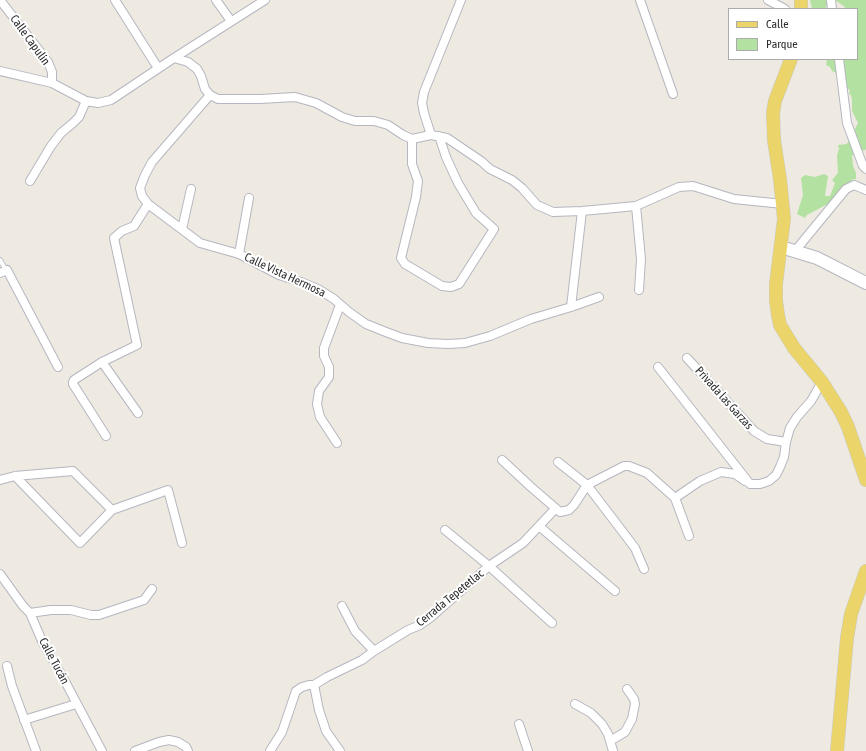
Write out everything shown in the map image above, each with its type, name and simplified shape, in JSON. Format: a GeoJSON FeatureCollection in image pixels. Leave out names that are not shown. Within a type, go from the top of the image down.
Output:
{"type":"FeatureCollection","features":[{"type":"Feature","properties":{"kind":"main road"},"geometry":{"type":"LineString","coordinates":[[791,60],[775,101],[773,113],[774,140],[784,219],[778,269],[776,301],[778,315],[780,326],[794,348],[822,382],[841,412],[848,427],[866,480]]}},
{"type":"Feature","properties":{"kind":"main road"},"geometry":{"type":"LineString","coordinates":[[781,247],[817,258],[866,283]]}},
{"type":"Feature","properties":{"kind":"main road"},"geometry":{"type":"LineString","coordinates":[[837,751],[847,638],[851,614],[866,571]]}},
{"type":"Feature","properties":{"kind":"street","name":"Calle Capulín"},"geometry":{"type":"LineString","coordinates":[[0,0],[48,62],[52,72],[52,83]]}},
{"type":"Feature","properties":{"kind":"street"},"geometry":{"type":"LineString","coordinates":[[115,0],[158,68]]}},
{"type":"Feature","properties":{"kind":"street"},"geometry":{"type":"LineString","coordinates":[[216,0],[231,21]]}},
{"type":"Feature","properties":{"kind":"street"},"geometry":{"type":"LineString","coordinates":[[0,71],[52,83],[86,101],[98,103],[111,100],[158,68],[265,0]]}},
{"type":"Feature","properties":{"kind":"street"},"geometry":{"type":"LineString","coordinates":[[412,139],[412,164],[418,180],[416,197],[401,258],[405,264],[442,286],[451,287],[459,284],[494,229],[476,212],[458,183],[424,113],[422,103],[424,92],[461,0]]}},
{"type":"Feature","properties":{"kind":"street"},"geometry":{"type":"LineString","coordinates":[[640,0],[673,94]]}},
{"type":"Feature","properties":{"kind":"street"},"geometry":{"type":"LineString","coordinates":[[768,0],[783,8]]}},
{"type":"Feature","properties":{"kind":"street"},"geometry":{"type":"LineString","coordinates":[[174,58],[188,62],[197,69],[205,89],[210,95],[218,99],[260,100],[295,97],[316,103],[342,117],[355,121],[374,121],[388,125],[412,139],[435,136],[447,138],[455,142],[490,169],[512,180],[522,188],[537,205],[553,212],[636,206],[679,187],[693,186],[734,199],[783,204]]}},
{"type":"Feature","properties":{"kind":"street"},"geometry":{"type":"LineString","coordinates":[[839,60],[847,123],[863,166],[866,170]]}},
{"type":"Feature","properties":{"kind":"street"},"geometry":{"type":"LineString","coordinates":[[106,436],[72,384],[74,380],[102,362],[137,345],[114,238],[122,231],[134,226],[148,204],[142,196],[140,188],[152,162],[210,95]]}},
{"type":"Feature","properties":{"kind":"street"},"geometry":{"type":"LineString","coordinates":[[30,181],[51,146],[61,133],[79,116],[86,101]]}},
{"type":"Feature","properties":{"kind":"street"},"geometry":{"type":"LineString","coordinates":[[795,251],[846,189],[854,185],[866,190]]}},
{"type":"Feature","properties":{"kind":"street"},"geometry":{"type":"LineString","coordinates":[[182,229],[191,189]]}},
{"type":"Feature","properties":{"kind":"street"},"geometry":{"type":"LineString","coordinates":[[239,254],[249,198]]}},
{"type":"Feature","properties":{"kind":"street","name":"Calle Vista Hermosa"},"geometry":{"type":"LineString","coordinates":[[148,204],[200,243],[239,254],[279,275],[318,289],[366,324],[386,332],[421,341],[448,344],[465,343],[490,336],[531,319],[599,297]]}},
{"type":"Feature","properties":{"kind":"street"},"geometry":{"type":"LineString","coordinates":[[636,206],[642,259],[639,290]]}},
{"type":"Feature","properties":{"kind":"street"},"geometry":{"type":"LineString","coordinates":[[571,307],[582,211]]}},
{"type":"Feature","properties":{"kind":"street"},"geometry":{"type":"LineString","coordinates":[[3,272],[58,367]]}},
{"type":"Feature","properties":{"kind":"street"},"geometry":{"type":"LineString","coordinates":[[337,443],[320,416],[316,404],[319,391],[329,377],[329,367],[324,356],[324,348],[340,304]]}},
{"type":"Feature","properties":{"kind":"street","name":"Privada las Garzas"},"geometry":{"type":"LineString","coordinates":[[687,358],[754,431],[767,439],[786,442]]}},
{"type":"Feature","properties":{"kind":"street"},"geometry":{"type":"LineString","coordinates":[[102,362],[138,413]]}},
{"type":"Feature","properties":{"kind":"street"},"geometry":{"type":"LineString","coordinates":[[658,367],[750,484]]}},
{"type":"Feature","properties":{"kind":"street"},"geometry":{"type":"LineString","coordinates":[[675,498],[700,481],[720,472],[734,474],[750,484],[760,484],[769,481],[776,475],[784,457],[790,428],[797,417],[811,401],[822,382]]}},
{"type":"Feature","properties":{"kind":"street"},"geometry":{"type":"LineString","coordinates":[[502,460],[560,512],[569,510],[587,485],[624,466],[647,473],[675,498],[681,518],[689,536]]}},
{"type":"Feature","properties":{"kind":"street"},"geometry":{"type":"LineString","coordinates":[[558,462],[587,485],[635,548],[644,569]]}},
{"type":"Feature","properties":{"kind":"street"},"geometry":{"type":"LineString","coordinates":[[0,480],[15,476],[73,471],[112,510]]}},
{"type":"Feature","properties":{"kind":"street"},"geometry":{"type":"LineString","coordinates":[[15,476],[80,543],[112,510],[168,490],[182,543]]}},
{"type":"Feature","properties":{"kind":"street","name":"Cerrada Tepetetlac"},"geometry":{"type":"LineString","coordinates":[[270,751],[282,732],[296,691],[302,687],[314,685],[362,660],[374,651],[425,622],[489,566],[523,543],[555,509]]}},
{"type":"Feature","properties":{"kind":"street"},"geometry":{"type":"LineString","coordinates":[[538,526],[615,591]]}},
{"type":"Feature","properties":{"kind":"street"},"geometry":{"type":"LineString","coordinates":[[445,530],[489,566],[552,623]]}},
{"type":"Feature","properties":{"kind":"street","name":"Calle Tucán"},"geometry":{"type":"LineString","coordinates":[[0,574],[23,606],[30,612],[42,641],[102,751]]}},
{"type":"Feature","properties":{"kind":"street"},"geometry":{"type":"LineString","coordinates":[[30,612],[71,610],[91,615],[99,615],[144,600],[152,589]]}},
{"type":"Feature","properties":{"kind":"street"},"geometry":{"type":"LineString","coordinates":[[342,606],[355,631],[374,651]]}},
{"type":"Feature","properties":{"kind":"street"},"geometry":{"type":"LineString","coordinates":[[7,666],[12,686],[36,751]]}},
{"type":"Feature","properties":{"kind":"street"},"geometry":{"type":"LineString","coordinates":[[314,685],[319,710],[326,731],[340,751]]}},
{"type":"Feature","properties":{"kind":"street"},"geometry":{"type":"LineString","coordinates":[[610,741],[625,732],[632,719],[635,704],[634,699],[627,689]]}},
{"type":"Feature","properties":{"kind":"street"},"geometry":{"type":"LineString","coordinates":[[24,720],[76,704]]}},
{"type":"Feature","properties":{"kind":"street"},"geometry":{"type":"LineString","coordinates":[[576,704],[597,718],[602,724],[614,751]]}},
{"type":"Feature","properties":{"kind":"street"},"geometry":{"type":"LineString","coordinates":[[519,724],[528,751]]}},
{"type":"Feature","properties":{"kind":"street"},"geometry":{"type":"LineString","coordinates":[[135,751],[168,740],[178,742],[186,747],[188,751]]}},
{"type":"Feature","properties":{"kind":"lane"},"geometry":{"type":"LineString","coordinates":[[0,260],[3,272]]}},
{"type":"Feature","properties":{"kind":"green space"},"geometry":{"type":"Polygon","coordinates":[[[810,0],[835,0],[829,1],[826,8],[812,8],[810,0]]]}},
{"type":"Feature","properties":{"kind":"green space"},"geometry":{"type":"Polygon","coordinates":[[[835,0],[866,0],[866,149],[864,151],[861,149],[855,152],[852,156],[856,179],[851,180],[856,185],[839,198],[807,215],[805,218],[797,214],[803,195],[801,178],[805,175],[815,177],[824,174],[828,176],[825,196],[830,196],[835,183],[832,180],[838,173],[838,145],[847,144],[858,123],[852,111],[852,100],[851,95],[849,94],[850,90],[846,88],[840,75],[832,71],[830,67],[826,65],[827,60],[858,60],[858,8],[845,7],[835,0]]]}}]}
